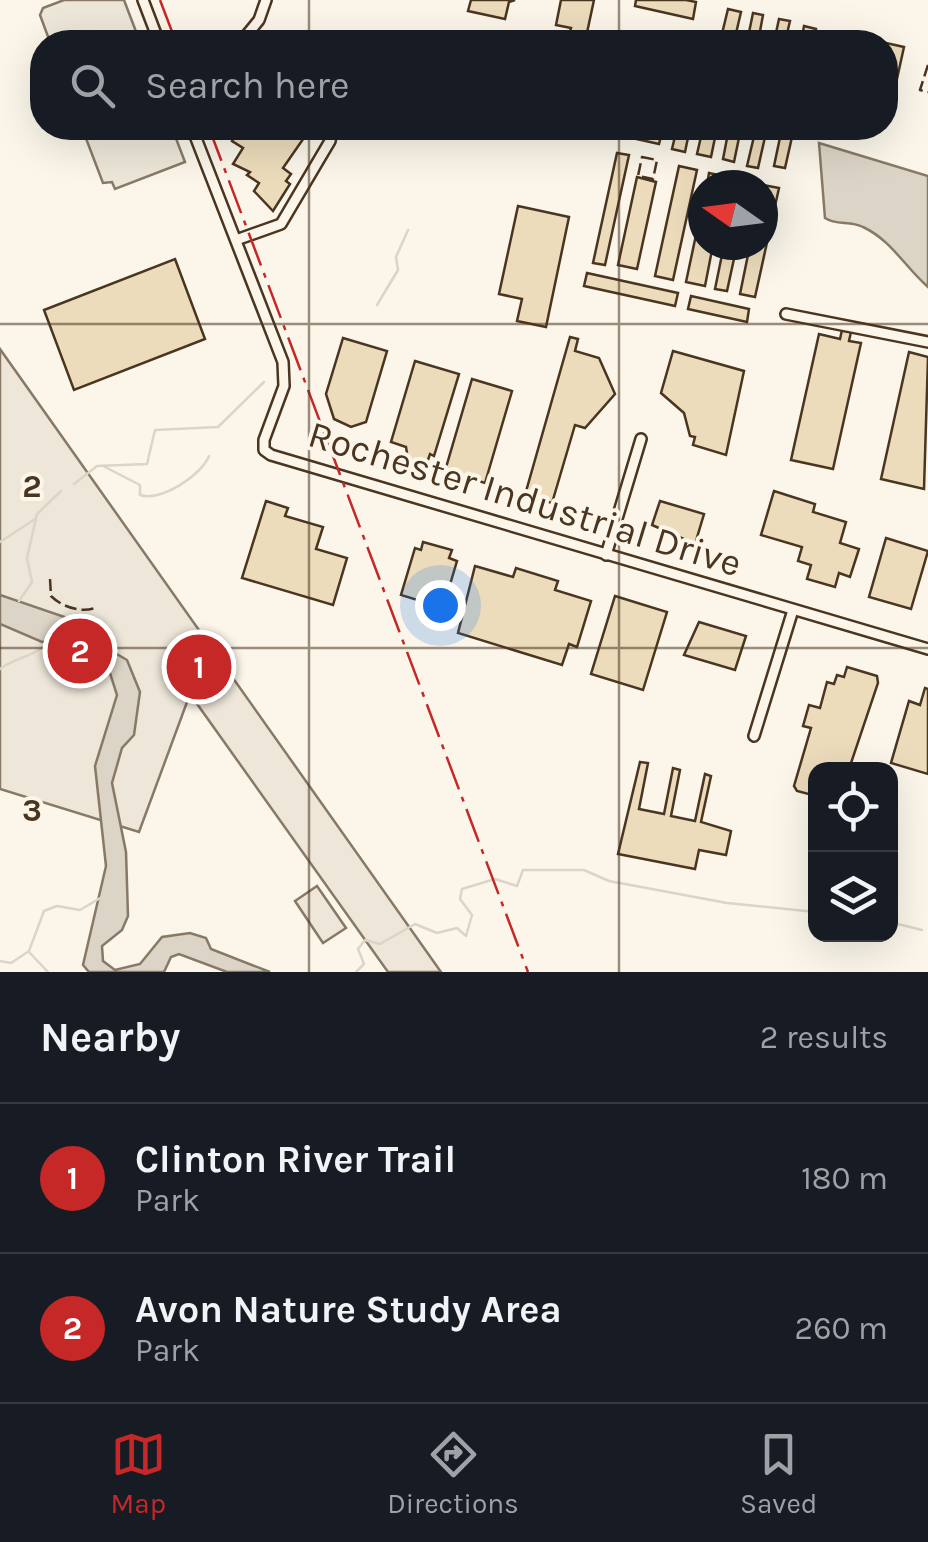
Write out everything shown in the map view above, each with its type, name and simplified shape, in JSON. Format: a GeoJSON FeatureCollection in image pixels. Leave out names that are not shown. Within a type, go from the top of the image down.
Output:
{"type":"FeatureCollection","features":[{"type":"Feature","properties":{"kind":"street"},"geometry":{"type":"LineString","coordinates":[[143,0],[154,30]]}},
{"type":"Feature","properties":{"kind":"street"},"geometry":{"type":"LineString","coordinates":[[251,30],[266,0]]}},
{"type":"Feature","properties":{"kind":"street","name":"Rochester Industrial Drive"},"geometry":{"type":"LineString","coordinates":[[197,140],[285,375],[264,450],[928,649]]}},
{"type":"Feature","properties":{"kind":"street"},"geometry":{"type":"LineString","coordinates":[[236,240],[281,224],[330,140]]}},
{"type":"Feature","properties":{"kind":"street"},"geometry":{"type":"LineString","coordinates":[[786,314],[928,342]]}},
{"type":"Feature","properties":{"kind":"street"},"geometry":{"type":"LineString","coordinates":[[606,554],[641,439]]}},
{"type":"Feature","properties":{"kind":"street"},"geometry":{"type":"LineString","coordinates":[[754,736],[794,610]]}},
{"type":"Feature","properties":{"kind":"shaded area"},"geometry":{"type":"Polygon","coordinates":[[[64,0],[124,0],[135,30],[46,30],[40,15],[43,8],[64,0]]]}},
{"type":"Feature","properties":{"kind":"shaded area"},"geometry":{"type":"Polygon","coordinates":[[[87,140],[177,140],[185,162],[115,189],[112,182],[103,183],[87,140]]]}},
{"type":"Feature","properties":{"kind":"shaded area"},"geometry":{"type":"Polygon","coordinates":[[[819,143],[928,176],[928,287],[873,232],[825,218],[819,143]]]}},
{"type":"Feature","properties":{"kind":"shaded area"},"geometry":{"type":"Polygon","coordinates":[[[0,349],[441,972],[388,972],[190,694],[139,832],[0,789],[0,349]]]}},
{"type":"Feature","properties":{"kind":"shaded area"},"geometry":{"type":"Polygon","coordinates":[[[0,595],[88,625],[105,647],[127,660],[140,692],[134,735],[122,748],[112,783],[126,852],[128,916],[122,930],[102,946],[103,961],[115,970],[140,964],[162,937],[190,933],[206,938],[211,949],[270,972],[227,972],[179,954],[171,957],[164,972],[89,972],[83,965],[106,866],[95,766],[117,695],[109,670],[93,655],[55,640],[42,642],[0,624],[0,595]]]}},
{"type":"Feature","properties":{"kind":"shaded area"},"geometry":{"type":"Polygon","coordinates":[[[317,886],[346,928],[323,943],[295,901],[317,886]]]}},
{"type":"Feature","properties":{"kind":"building"},"geometry":{"type":"Polygon","coordinates":[[[471,0],[515,0],[509,2],[505,19],[468,11],[471,0]]]}},
{"type":"Feature","properties":{"kind":"building"},"geometry":{"type":"Polygon","coordinates":[[[561,0],[594,0],[588,30],[556,25],[561,0]]]}},
{"type":"Feature","properties":{"kind":"building"},"geometry":{"type":"Polygon","coordinates":[[[636,0],[696,2],[693,19],[635,6],[636,0]]]}},
{"type":"Feature","properties":{"kind":"building"},"geometry":{"type":"Polygon","coordinates":[[[728,9],[741,12],[737,30],[723,30],[728,9]]]}},
{"type":"Feature","properties":{"kind":"building"},"geometry":{"type":"Polygon","coordinates":[[[753,13],[763,15],[760,30],[749,30],[753,13]]]}},
{"type":"Feature","properties":{"kind":"building"},"geometry":{"type":"Polygon","coordinates":[[[779,19],[790,21],[788,30],[777,30],[779,19]]]}},
{"type":"Feature","properties":{"kind":"building"},"geometry":{"type":"Polygon","coordinates":[[[898,46],[904,47],[898,74],[898,46]]]}},
{"type":"Feature","properties":{"kind":"building"},"geometry":{"type":"Polygon","coordinates":[[[302,140],[283,168],[291,174],[286,181],[290,184],[273,211],[254,191],[259,183],[247,175],[250,172],[233,164],[243,148],[232,141],[302,140]]]}},
{"type":"Feature","properties":{"kind":"building"},"geometry":{"type":"Polygon","coordinates":[[[674,140],[688,140],[685,152],[672,149],[674,140]]]}},
{"type":"Feature","properties":{"kind":"building"},"geometry":{"type":"Polygon","coordinates":[[[700,140],[715,140],[711,157],[697,154],[700,140]]]}},
{"type":"Feature","properties":{"kind":"building"},"geometry":{"type":"Polygon","coordinates":[[[727,140],[739,140],[734,162],[723,159],[727,140]]]}},
{"type":"Feature","properties":{"kind":"building"},"geometry":{"type":"Polygon","coordinates":[[[753,140],[764,140],[758,168],[747,166],[753,140]]]}},
{"type":"Feature","properties":{"kind":"building"},"geometry":{"type":"Polygon","coordinates":[[[779,140],[791,140],[785,168],[774,166],[779,140]]]}},
{"type":"Feature","properties":{"kind":"building"},"geometry":{"type":"Polygon","coordinates":[[[617,153],[629,155],[605,265],[593,263],[617,153]]]}},
{"type":"Feature","properties":{"kind":"building"},"geometry":{"type":"Polygon","coordinates":[[[679,166],[697,170],[688,170],[688,211],[673,280],[655,276],[679,166]]]}},
{"type":"Feature","properties":{"kind":"building"},"geometry":{"type":"Polygon","coordinates":[[[637,177],[656,182],[637,269],[618,265],[637,177]]]}},
{"type":"Feature","properties":{"kind":"building"},"geometry":{"type":"Polygon","coordinates":[[[518,206],[569,217],[546,327],[517,321],[522,299],[499,294],[518,206]]]}},
{"type":"Feature","properties":{"kind":"building"},"geometry":{"type":"Polygon","coordinates":[[[175,259],[205,339],[74,390],[44,310],[175,259]]]}},
{"type":"Feature","properties":{"kind":"building"},"geometry":{"type":"Polygon","coordinates":[[[691,260],[710,260],[705,286],[686,282],[691,260]]]}},
{"type":"Feature","properties":{"kind":"building"},"geometry":{"type":"Polygon","coordinates":[[[721,260],[734,260],[727,291],[715,289],[721,260]]]}},
{"type":"Feature","properties":{"kind":"building"},"geometry":{"type":"Polygon","coordinates":[[[747,260],[763,260],[755,297],[740,294],[747,260]]]}},
{"type":"Feature","properties":{"kind":"building"},"geometry":{"type":"Polygon","coordinates":[[[587,273],[678,293],[675,306],[584,286],[587,273]]]}},
{"type":"Feature","properties":{"kind":"building"},"geometry":{"type":"Polygon","coordinates":[[[691,296],[749,309],[747,322],[688,309],[691,296]]]}},
{"type":"Feature","properties":{"kind":"building"},"geometry":{"type":"Polygon","coordinates":[[[842,330],[851,332],[849,341],[861,343],[833,469],[791,460],[819,334],[840,339],[842,330]]]}},
{"type":"Feature","properties":{"kind":"building"},"geometry":{"type":"Polygon","coordinates":[[[570,337],[578,339],[575,351],[599,358],[615,394],[585,428],[575,425],[552,503],[525,495],[570,337]]]}},
{"type":"Feature","properties":{"kind":"building"},"geometry":{"type":"Polygon","coordinates":[[[343,338],[387,351],[366,422],[351,427],[334,419],[326,394],[343,338]]]}},
{"type":"Feature","properties":{"kind":"building"},"geometry":{"type":"Polygon","coordinates":[[[673,351],[744,371],[726,455],[693,445],[695,437],[690,436],[684,413],[661,393],[673,351]]]}},
{"type":"Feature","properties":{"kind":"building"},"geometry":{"type":"Polygon","coordinates":[[[909,352],[928,357],[924,489],[881,479],[909,352]]]}},
{"type":"Feature","properties":{"kind":"building"},"geometry":{"type":"Polygon","coordinates":[[[415,361],[459,374],[434,456],[430,454],[426,466],[408,460],[406,447],[391,442],[415,361]]]}},
{"type":"Feature","properties":{"kind":"building"},"geometry":{"type":"Polygon","coordinates":[[[472,379],[512,391],[485,483],[445,471],[472,379]]]}},
{"type":"Feature","properties":{"kind":"building"},"geometry":{"type":"Polygon","coordinates":[[[774,491],[815,504],[813,512],[846,522],[840,543],[859,549],[850,577],[839,573],[835,587],[807,579],[811,565],[798,561],[802,547],[761,535],[774,491]]]}},
{"type":"Feature","properties":{"kind":"building"},"geometry":{"type":"Polygon","coordinates":[[[266,501],[288,508],[285,516],[323,527],[316,549],[347,558],[333,605],[242,578],[266,501]]]}},
{"type":"Feature","properties":{"kind":"building"},"geometry":{"type":"Polygon","coordinates":[[[660,501],[704,514],[695,544],[652,525],[660,501]]]}},
{"type":"Feature","properties":{"kind":"building"},"geometry":{"type":"Polygon","coordinates":[[[886,538],[928,551],[911,609],[869,597],[886,538]]]}},
{"type":"Feature","properties":{"kind":"building"},"geometry":{"type":"Polygon","coordinates":[[[423,542],[452,550],[449,558],[457,561],[443,608],[401,595],[415,548],[421,550],[423,542]]]}},
{"type":"Feature","properties":{"kind":"building"},"geometry":{"type":"Polygon","coordinates":[[[475,566],[513,577],[516,568],[558,581],[555,590],[591,601],[577,647],[569,644],[562,665],[458,633],[475,566]]]}},
{"type":"Feature","properties":{"kind":"building"},"geometry":{"type":"Polygon","coordinates":[[[615,596],[667,612],[643,690],[591,674],[615,596]]]}},
{"type":"Feature","properties":{"kind":"building"},"geometry":{"type":"Polygon","coordinates":[[[699,622],[746,636],[735,670],[684,655],[699,622]]]}},
{"type":"Feature","properties":{"kind":"building"},"geometry":{"type":"Polygon","coordinates":[[[847,667],[877,676],[878,683],[851,762],[808,762],[808,794],[797,791],[794,786],[811,728],[803,726],[809,705],[820,708],[827,682],[834,684],[837,675],[844,677],[847,667]]]}},
{"type":"Feature","properties":{"kind":"building"},"geometry":{"type":"Polygon","coordinates":[[[925,688],[928,689],[928,774],[891,762],[909,701],[920,705],[925,688]]]}},
{"type":"Feature","properties":{"kind":"building"},"geometry":{"type":"Polygon","coordinates":[[[640,762],[648,763],[639,809],[664,814],[673,768],[680,770],[671,816],[695,821],[705,774],[711,776],[701,822],[731,831],[726,855],[699,850],[695,869],[618,854],[640,762]]]}},
{"type":"Feature","properties":{"kind":"waterway"},"geometry":{"type":"LineString","coordinates":[[377,305],[398,270],[396,257],[408,230]]}},
{"type":"Feature","properties":{"kind":"waterway"},"geometry":{"type":"LineString","coordinates":[[74,484],[97,466],[147,464],[155,430],[218,427],[264,382]]}},
{"type":"Feature","properties":{"kind":"waterway"},"geometry":{"type":"LineString","coordinates":[[105,467],[140,485],[140,495],[158,495],[198,472],[209,456]]}},
{"type":"Feature","properties":{"kind":"waterway"},"geometry":{"type":"LineString","coordinates":[[19,601],[32,582],[27,558],[37,514],[61,491]]}},
{"type":"Feature","properties":{"kind":"waterway"},"geometry":{"type":"LineString","coordinates":[[0,542],[35,519]]}},
{"type":"Feature","properties":{"kind":"waterway"},"geometry":{"type":"LineString","coordinates":[[0,669],[47,643]]}},
{"type":"Feature","properties":{"kind":"waterway"},"geometry":{"type":"LineString","coordinates":[[356,972],[364,964],[358,949],[365,940],[380,944],[415,924],[437,933],[457,928],[466,936],[472,915],[460,899],[462,889],[495,879],[517,886],[523,870],[584,870],[609,881],[727,903],[808,911]]}},
{"type":"Feature","properties":{"kind":"waterway"},"geometry":{"type":"LineString","coordinates":[[0,961],[11,963],[29,951],[44,911],[57,906],[80,910],[102,897]]}},
{"type":"Feature","properties":{"kind":"waterway"},"geometry":{"type":"LineString","coordinates":[[898,924],[922,930]]}},
{"type":"Feature","properties":{"kind":"waterway"},"geometry":{"type":"LineString","coordinates":[[29,952],[48,972]]}},
{"type":"Feature","properties":{"kind":"fence"},"geometry":{"type":"LineString","coordinates":[[928,65],[920,90],[928,92]]}},
{"type":"Feature","properties":{"kind":"fence"},"geometry":{"type":"LineString","coordinates":[[642,157],[657,160],[653,179],[638,176],[642,157]]}},
{"type":"Feature","properties":{"kind":"fence"},"geometry":{"type":"LineString","coordinates":[[50,579],[51,596],[61,603],[78,609],[95,608]]}},
{"type":"Feature","properties":{"kind":"power"},"geometry":{"type":"LineString","coordinates":[[160,0],[171,30]]}},
{"type":"Feature","properties":{"kind":"power"},"geometry":{"type":"LineString","coordinates":[[214,140],[528,972]]}},
{"type":"Feature","properties":{"kind":"place","name":"Avon Nature Study Area"},"geometry":{"type":"Point","coordinates":[80,651]}},
{"type":"Feature","properties":{"kind":"place","name":"Clinton River Trail"},"geometry":{"type":"Point","coordinates":[199,667]}}]}
